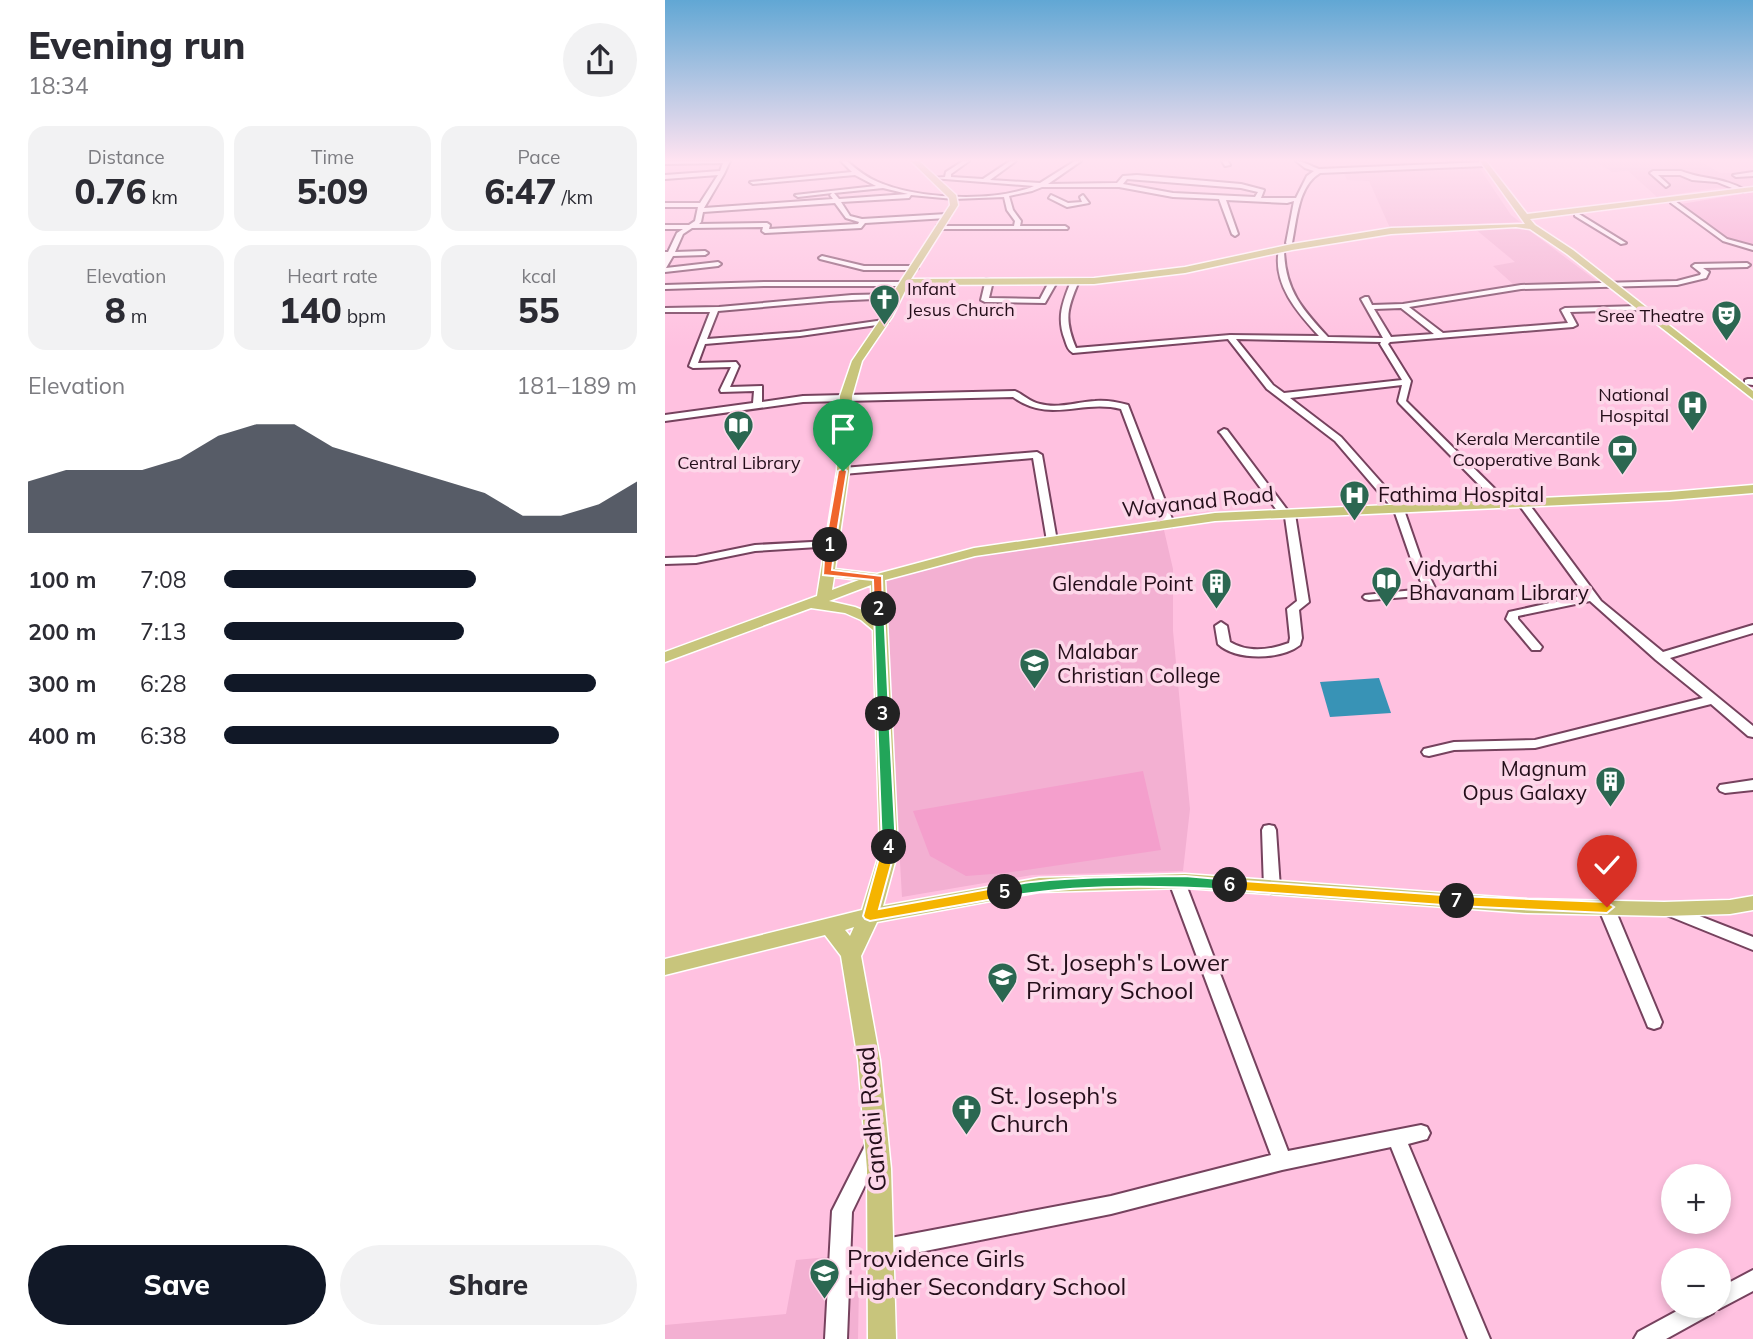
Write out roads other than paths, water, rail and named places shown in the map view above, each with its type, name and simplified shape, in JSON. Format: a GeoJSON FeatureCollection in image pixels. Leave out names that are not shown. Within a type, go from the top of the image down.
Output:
{"type":"FeatureCollection","features":[{"type":"Feature","properties":{"kind":"main road"},"geometry":{"type":"LineString","coordinates":[[824,598],[843,471],[846,396],[857,361],[884,322],[896,296],[942,223]]}},
{"type":"Feature","properties":{"kind":"main road"},"geometry":{"type":"LineString","coordinates":[[905,283],[1075,282],[1185,270],[1291,247],[1391,231],[1500,223]]}},
{"type":"Feature","properties":{"kind":"main road"},"geometry":{"type":"LineString","coordinates":[[1536,223],[1723,366],[1753,396]]}},
{"type":"Feature","properties":{"kind":"main road"},"geometry":{"type":"LineString","coordinates":[[1615,284],[1641,308],[1751,383]]}},
{"type":"Feature","properties":{"kind":"main road","name":"Wayanad Road"},"geometry":{"type":"LineString","coordinates":[[665,657],[878,578],[974,552],[1215,517],[1670,496],[1753,489]]}},
{"type":"Feature","properties":{"kind":"main road"},"geometry":{"type":"LineString","coordinates":[[827,572],[878,578],[889,851],[870,916],[851,956]]}},
{"type":"Feature","properties":{"kind":"main road"},"geometry":{"type":"LineString","coordinates":[[808,604],[850,609],[870,617],[880,629]]}},
{"type":"Feature","properties":{"kind":"main road"},"geometry":{"type":"LineString","coordinates":[[665,967],[828,925],[1039,886],[1177,882],[1527,906],[1664,909],[1753,903]]}},
{"type":"Feature","properties":{"kind":"main road","name":"Gandhi Road"},"geometry":{"type":"LineString","coordinates":[[828,925],[842,939],[851,956],[869,1060],[876,1142],[882,1339]]}},
{"type":"Feature","properties":{"kind":"street"},"geometry":{"type":"LineString","coordinates":[[696,223],[680,233],[668,254],[665,268],[719,264]]}},
{"type":"Feature","properties":{"kind":"street"},"geometry":{"type":"LineString","coordinates":[[665,227],[767,225],[765,231],[850,227],[861,226],[862,223]]}},
{"type":"Feature","properties":{"kind":"street"},"geometry":{"type":"LineString","coordinates":[[1230,223],[1234,234]]}},
{"type":"Feature","properties":{"kind":"street"},"geometry":{"type":"LineString","coordinates":[[1291,247],[1289,243],[1293,223]]}},
{"type":"Feature","properties":{"kind":"street"},"geometry":{"type":"LineString","coordinates":[[1594,223],[1623,243]]}},
{"type":"Feature","properties":{"kind":"street"},"geometry":{"type":"LineString","coordinates":[[1702,223],[1725,240],[1753,248]]}},
{"type":"Feature","properties":{"kind":"street"},"geometry":{"type":"LineString","coordinates":[[939,227],[1065,228]]}},
{"type":"Feature","properties":{"kind":"street"},"geometry":{"type":"LineString","coordinates":[[1281,250],[1280,262],[1285,282],[1296,307],[1326,339]]}},
{"type":"Feature","properties":{"kind":"street"},"geometry":{"type":"LineString","coordinates":[[668,254],[705,253]]}},
{"type":"Feature","properties":{"kind":"street"},"geometry":{"type":"LineString","coordinates":[[822,258],[864,268],[915,268]]}},
{"type":"Feature","properties":{"kind":"street"},"geometry":{"type":"LineString","coordinates":[[1367,303],[1403,306],[1521,287],[1677,283],[1703,276],[1705,272],[1695,266],[1751,267]]}},
{"type":"Feature","properties":{"kind":"street"},"geometry":{"type":"LineString","coordinates":[[989,281],[985,300],[1033,302],[1042,301],[1053,282]]}},
{"type":"Feature","properties":{"kind":"street"},"geometry":{"type":"LineString","coordinates":[[1075,282],[1066,296],[1062,329],[1073,351],[1230,337],[1388,340],[1441,336],[1573,325],[1565,310],[1641,308]]}},
{"type":"Feature","properties":{"kind":"street"},"geometry":{"type":"LineString","coordinates":[[665,288],[905,283]]}},
{"type":"Feature","properties":{"kind":"street"},"geometry":{"type":"LineString","coordinates":[[665,310],[896,296]]}},
{"type":"Feature","properties":{"kind":"street"},"geometry":{"type":"LineString","coordinates":[[1367,303],[1388,340]]}},
{"type":"Feature","properties":{"kind":"street"},"geometry":{"type":"LineString","coordinates":[[1403,306],[1441,336]]}},
{"type":"Feature","properties":{"kind":"street"},"geometry":{"type":"LineString","coordinates":[[715,309],[693,366],[733,364],[736,366],[724,390],[759,388],[757,406]]}},
{"type":"Feature","properties":{"kind":"street"},"geometry":{"type":"LineString","coordinates":[[703,342],[800,334],[884,322]]}},
{"type":"Feature","properties":{"kind":"street"},"geometry":{"type":"LineString","coordinates":[[1230,337],[1270,387],[1338,439],[1399,509],[1416,559],[1431,592],[1369,597]]}},
{"type":"Feature","properties":{"kind":"street"},"geometry":{"type":"LineString","coordinates":[[1388,340],[1384,344],[1406,382],[1402,401],[1502,502]]}},
{"type":"Feature","properties":{"kind":"street"},"geometry":{"type":"LineString","coordinates":[[1282,396],[1406,382]]}},
{"type":"Feature","properties":{"kind":"street"},"geometry":{"type":"LineString","coordinates":[[665,418],[846,396],[1016,394],[1026,404],[1058,409],[1113,402],[1125,407],[1169,524]]}},
{"type":"Feature","properties":{"kind":"street"},"geometry":{"type":"LineString","coordinates":[[1221,626],[1224,644],[1231,650],[1281,650],[1294,645],[1296,638],[1293,609],[1303,602],[1288,514],[1224,432]]}},
{"type":"Feature","properties":{"kind":"street"},"geometry":{"type":"LineString","coordinates":[[843,471],[1037,455],[1052,541]]}},
{"type":"Feature","properties":{"kind":"street"},"geometry":{"type":"LineString","coordinates":[[1522,502],[1593,597],[1660,657],[1753,733]]}},
{"type":"Feature","properties":{"kind":"street"},"geometry":{"type":"LineString","coordinates":[[665,561],[696,560],[755,548],[830,544]]}},
{"type":"Feature","properties":{"kind":"street"},"geometry":{"type":"LineString","coordinates":[[1536,647],[1512,619],[1513,614],[1593,597]]}},
{"type":"Feature","properties":{"kind":"street"},"geometry":{"type":"LineString","coordinates":[[1660,657],[1753,629]]}},
{"type":"Feature","properties":{"kind":"street"},"geometry":{"type":"LineString","coordinates":[[1429,752],[1454,746],[1535,744],[1711,700]]}},
{"type":"Feature","properties":{"kind":"street"},"geometry":{"type":"LineString","coordinates":[[1725,788],[1753,785]]}},
{"type":"Feature","properties":{"kind":"street"},"geometry":{"type":"LineString","coordinates":[[1269,830],[1272,888]]}},
{"type":"Feature","properties":{"kind":"street"},"geometry":{"type":"LineString","coordinates":[[1177,882],[1282,1161]]}},
{"type":"Feature","properties":{"kind":"street"},"geometry":{"type":"LineString","coordinates":[[1607,907],[1654,1022]]}},
{"type":"Feature","properties":{"kind":"street"},"geometry":{"type":"LineString","coordinates":[[1664,909],[1753,944]]}},
{"type":"Feature","properties":{"kind":"street"},"geometry":{"type":"LineString","coordinates":[[880,1250],[1111,1205],[1282,1161],[1422,1133]]}},
{"type":"Feature","properties":{"kind":"street"},"geometry":{"type":"LineString","coordinates":[[1396,1138],[1479,1339]]}},
{"type":"Feature","properties":{"kind":"street"},"geometry":{"type":"LineString","coordinates":[[836,1339],[842,1211],[876,1142]]}},
{"type":"Feature","properties":{"kind":"street"},"geometry":{"type":"LineString","coordinates":[[1731,1292],[1753,1280]]}},
{"type":"Feature","properties":{"kind":"street"},"geometry":{"type":"LineString","coordinates":[[1645,1339],[1684,1318]]}},
{"type":"Feature","properties":{"kind":"water"},"geometry":{"type":"Polygon","coordinates":[[[1379,678],[1391,713],[1330,717],[1320,682],[1379,678]]]}},
{"type":"Feature","properties":{"kind":"place","name":"Infant Jesus Church"},"geometry":{"type":"Point","coordinates":[884,326]}},
{"type":"Feature","properties":{"kind":"place","name":"Sree Theatre"},"geometry":{"type":"Point","coordinates":[1727,343]}},
{"type":"Feature","properties":{"kind":"place","name":"National Hospital"},"geometry":{"type":"Point","coordinates":[1692,432]}},
{"type":"Feature","properties":{"kind":"place","name":"Central Library"},"geometry":{"type":"Point","coordinates":[739,452]}},
{"type":"Feature","properties":{"kind":"place","name":"Kerala Mercantile Cooperative Bank"},"geometry":{"type":"Point","coordinates":[1623,476]}},
{"type":"Feature","properties":{"kind":"place","name":"Fathima Hospital"},"geometry":{"type":"Point","coordinates":[1355,522]}},
{"type":"Feature","properties":{"kind":"place","name":"Vidyarthi Bhavanam Library"},"geometry":{"type":"Point","coordinates":[1386,608]}},
{"type":"Feature","properties":{"kind":"place","name":"Glendale Point"},"geometry":{"type":"Point","coordinates":[1216,611]}},
{"type":"Feature","properties":{"kind":"place","name":"Malabar Christian College"},"geometry":{"type":"Point","coordinates":[1034,691]}},
{"type":"Feature","properties":{"kind":"place","name":"Magnum Opus Galaxy"},"geometry":{"type":"Point","coordinates":[1610,808]}},
{"type":"Feature","properties":{"kind":"place","name":"St. Joseph's Lower Primary School"},"geometry":{"type":"Point","coordinates":[1003,1004]}},
{"type":"Feature","properties":{"kind":"place","name":"St. Joseph's Church"},"geometry":{"type":"Point","coordinates":[967,1137]}},
{"type":"Feature","properties":{"kind":"place","name":"Providence Girls Higher Secondary School"},"geometry":{"type":"Point","coordinates":[824,1300]}}]}
